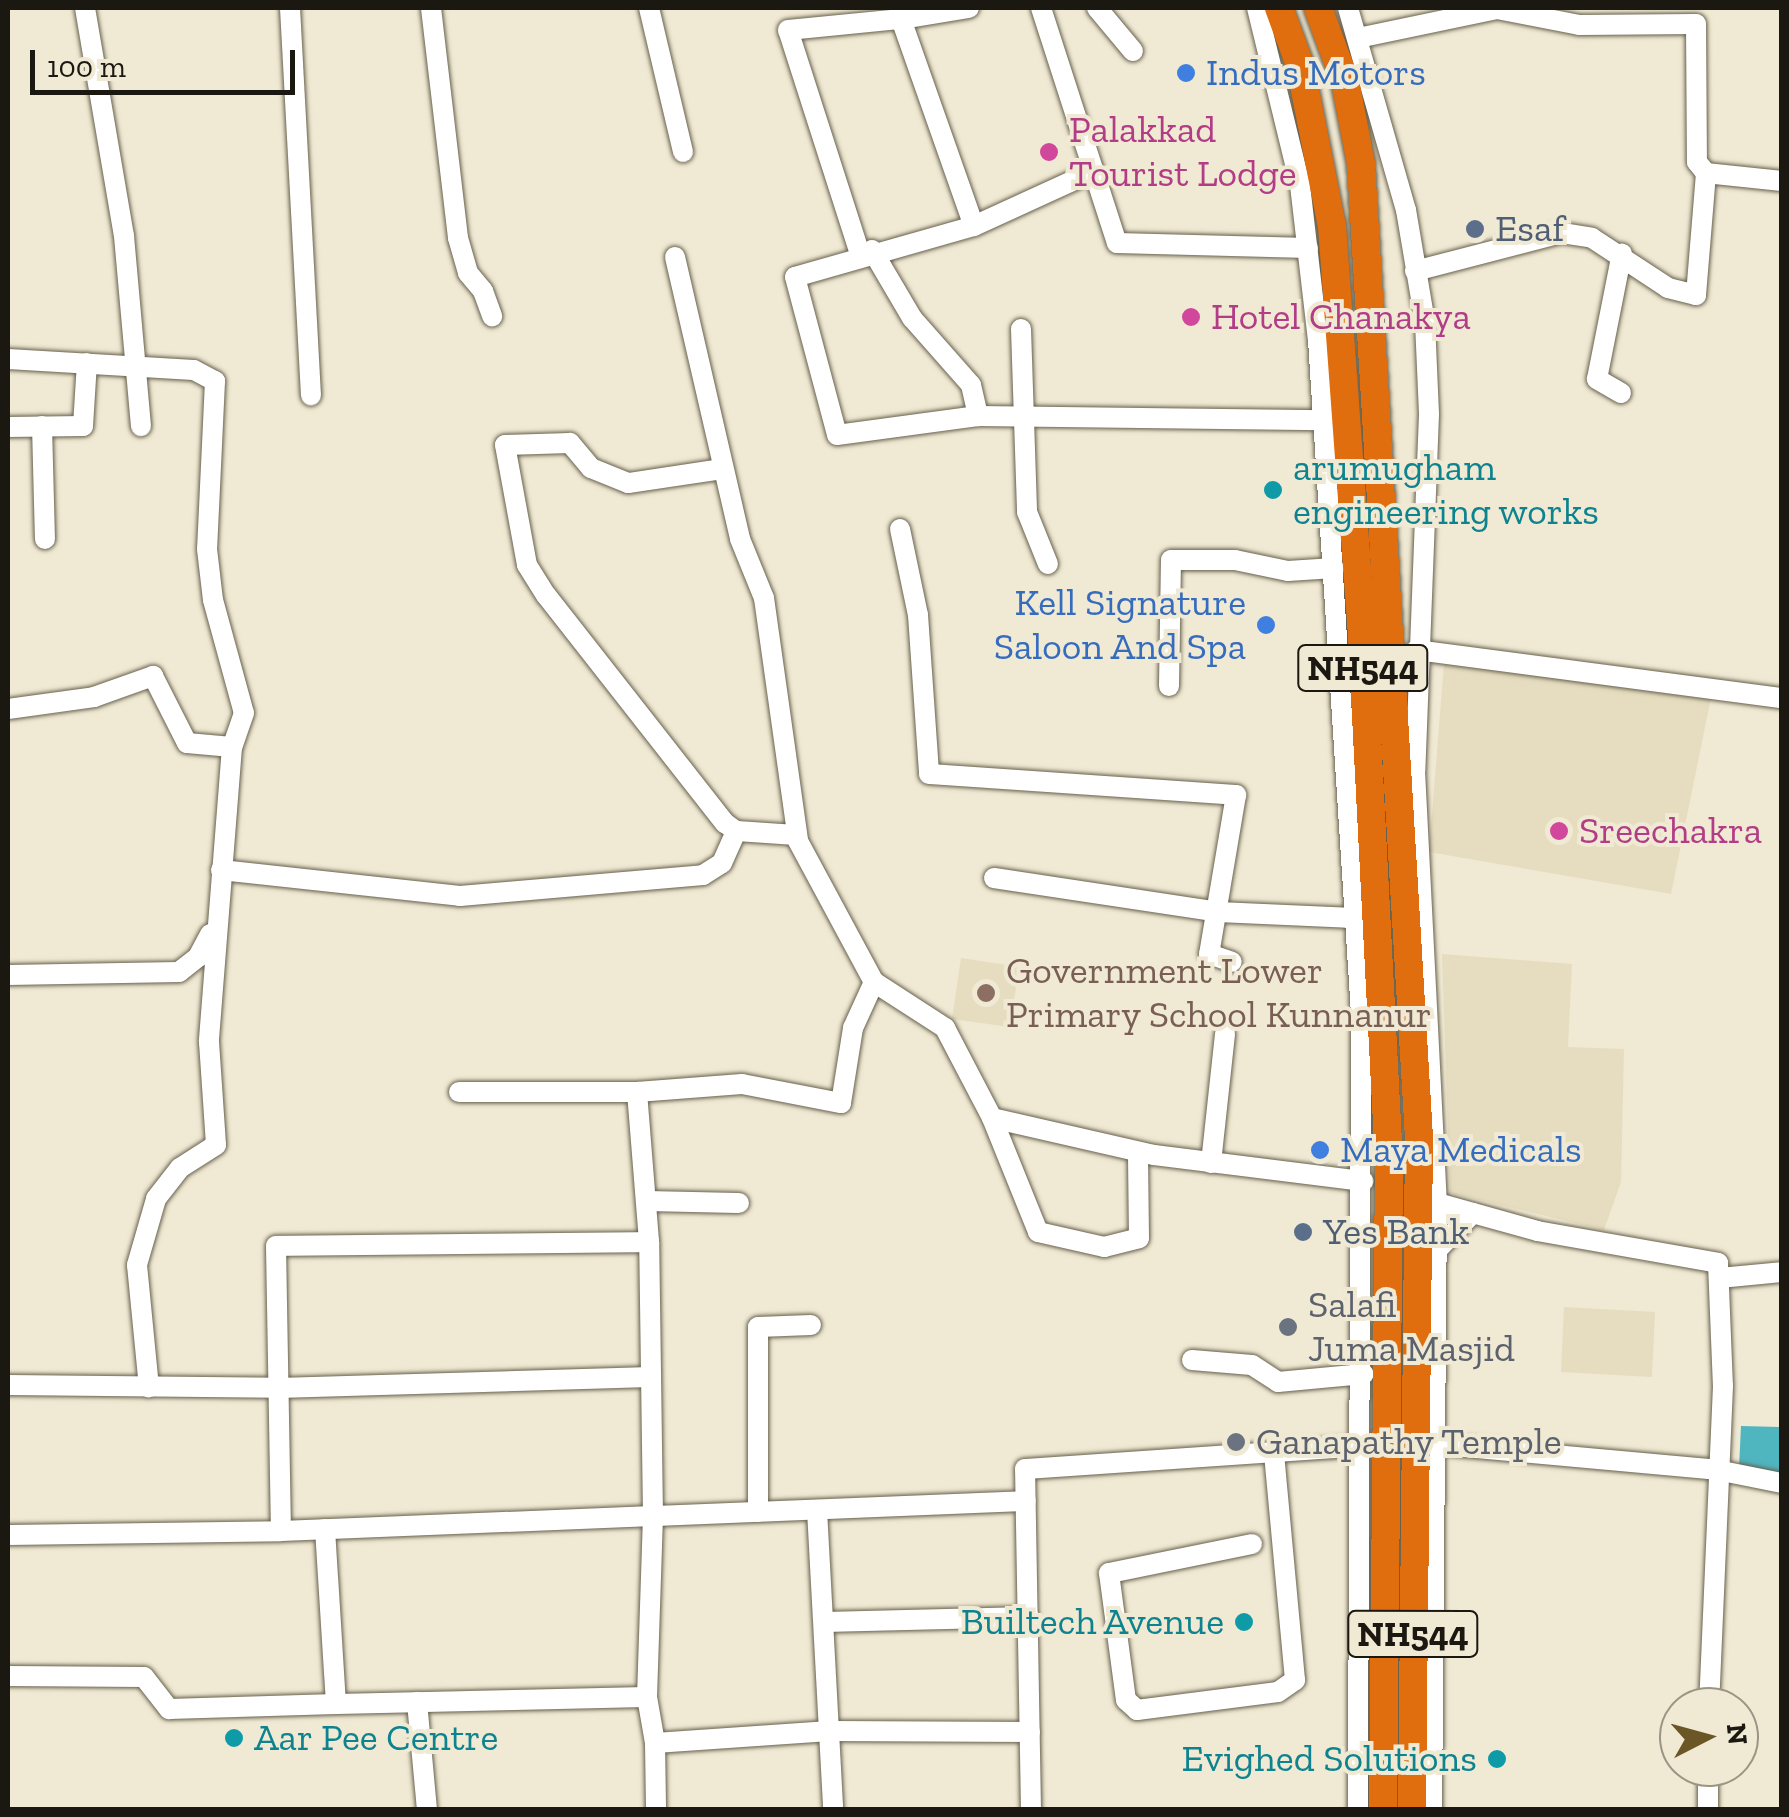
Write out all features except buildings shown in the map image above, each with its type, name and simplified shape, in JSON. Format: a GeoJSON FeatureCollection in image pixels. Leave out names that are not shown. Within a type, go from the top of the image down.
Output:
{"type":"FeatureCollection","features":[{"type":"Feature","properties":{"kind":"highway","name":"NH544"},"geometry":{"type":"LineString","coordinates":[[1278,8],[1300,65],[1332,226],[1362,619],[1389,1163],[1383,1810]]}},
{"type":"Feature","properties":{"kind":"highway","name":"NH544"},"geometry":{"type":"LineString","coordinates":[[1318,8],[1344,82],[1361,164],[1392,616],[1392,754],[1419,1138],[1412,1810]]}},
{"type":"Feature","properties":{"kind":"street"},"geometry":{"type":"LineString","coordinates":[[84,8],[124,236],[141,426]]}},
{"type":"Feature","properties":{"kind":"street"},"geometry":{"type":"LineString","coordinates":[[290,8],[311,395]]}},
{"type":"Feature","properties":{"kind":"street"},"geometry":{"type":"LineString","coordinates":[[431,8],[458,238],[492,316]]}},
{"type":"Feature","properties":{"kind":"street"},"geometry":{"type":"LineString","coordinates":[[649,8],[683,152]]}},
{"type":"Feature","properties":{"kind":"street"},"geometry":{"type":"LineString","coordinates":[[969,8],[788,30],[866,252],[912,318],[970,384],[978,416]]}},
{"type":"Feature","properties":{"kind":"street"},"geometry":{"type":"LineString","coordinates":[[1041,8],[1117,243],[1308,248]]}},
{"type":"Feature","properties":{"kind":"street"},"geometry":{"type":"LineString","coordinates":[[1097,8],[1133,51]]}},
{"type":"Feature","properties":{"kind":"street"},"geometry":{"type":"LineString","coordinates":[[1257,8],[1280,90],[1308,248],[1324,420],[1354,918],[1364,1181],[1358,1810]]}},
{"type":"Feature","properties":{"kind":"street"},"geometry":{"type":"LineString","coordinates":[[1348,8],[1406,210],[1430,414],[1416,650],[1415,771],[1437,1203],[1432,1810]]}},
{"type":"Feature","properties":{"kind":"street"},"geometry":{"type":"LineString","coordinates":[[1358,38],[1497,9],[1579,25],[1696,24],[1695,135],[1697,162],[1706,174],[1696,295],[1668,288],[1622,253],[1562,233],[1415,271]]}},
{"type":"Feature","properties":{"kind":"street"},"geometry":{"type":"LineString","coordinates":[[901,19],[974,226]]}},
{"type":"Feature","properties":{"kind":"street"},"geometry":{"type":"LineString","coordinates":[[1094,170],[974,226],[866,252],[795,278],[837,434],[978,416],[1324,420]]}},
{"type":"Feature","properties":{"kind":"street"},"geometry":{"type":"LineString","coordinates":[[1706,174],[1782,181]]}},
{"type":"Feature","properties":{"kind":"street"},"geometry":{"type":"LineString","coordinates":[[1622,253],[1596,379],[1622,393]]}},
{"type":"Feature","properties":{"kind":"street"},"geometry":{"type":"LineString","coordinates":[[675,257],[722,469],[764,598],[797,835],[827,904],[874,982],[945,1028],[992,1118],[1038,1232],[1104,1247],[1139,1238],[1138,1152]]}},
{"type":"Feature","properties":{"kind":"street"},"geometry":{"type":"LineString","coordinates":[[1022,329],[1029,523],[1048,564]]}},
{"type":"Feature","properties":{"kind":"street"},"geometry":{"type":"LineString","coordinates":[[8,359],[194,370],[218,386],[207,549],[213,600],[244,713],[232,747],[215,923],[208,1042],[216,1145],[180,1168],[156,1199],[137,1265],[149,1387]]}},
{"type":"Feature","properties":{"kind":"street"},"geometry":{"type":"LineString","coordinates":[[8,427],[83,426],[87,363]]}},
{"type":"Feature","properties":{"kind":"street"},"geometry":{"type":"LineString","coordinates":[[42,426],[46,539]]}},
{"type":"Feature","properties":{"kind":"street"},"geometry":{"type":"LineString","coordinates":[[722,469],[628,482],[591,468],[570,443],[504,445],[527,565],[651,734],[736,831],[797,835]]}},
{"type":"Feature","properties":{"kind":"street"},"geometry":{"type":"LineString","coordinates":[[900,529],[918,615],[929,774],[1236,795],[1209,954],[1232,962]]}},
{"type":"Feature","properties":{"kind":"street"},"geometry":{"type":"LineString","coordinates":[[1169,686],[1171,560],[1235,560],[1288,571],[1334,568]]}},
{"type":"Feature","properties":{"kind":"street"},"geometry":{"type":"LineString","coordinates":[[1416,650],[1782,698]]}},
{"type":"Feature","properties":{"kind":"street"},"geometry":{"type":"LineString","coordinates":[[8,709],[94,698],[153,676],[187,743],[232,747]]}},
{"type":"Feature","properties":{"kind":"street"},"geometry":{"type":"LineString","coordinates":[[221,870],[460,896],[703,875],[722,863],[736,831]]}},
{"type":"Feature","properties":{"kind":"street"},"geometry":{"type":"LineString","coordinates":[[994,878],[1218,912],[1354,918]]}},
{"type":"Feature","properties":{"kind":"street"},"geometry":{"type":"LineString","coordinates":[[8,975],[179,972],[198,957],[215,923]]}},
{"type":"Feature","properties":{"kind":"street"},"geometry":{"type":"LineString","coordinates":[[459,1092],[637,1092],[742,1084],[841,1103],[853,1028],[874,982]]}},
{"type":"Feature","properties":{"kind":"street"},"geometry":{"type":"LineString","coordinates":[[1210,1163],[1225,1034]]}},
{"type":"Feature","properties":{"kind":"street"},"geometry":{"type":"LineString","coordinates":[[637,1092],[649,1242],[653,1516],[647,1696],[655,1743],[656,1810]]}},
{"type":"Feature","properties":{"kind":"street"},"geometry":{"type":"LineString","coordinates":[[992,1118],[1138,1152],[1364,1181]]}},
{"type":"Feature","properties":{"kind":"street"},"geometry":{"type":"LineString","coordinates":[[646,1201],[739,1204]]}},
{"type":"Feature","properties":{"kind":"street"},"geometry":{"type":"LineString","coordinates":[[1437,1203],[1718,1264],[1723,1386],[1710,1687]]}},
{"type":"Feature","properties":{"kind":"street"},"geometry":{"type":"LineString","coordinates":[[1436,1251],[1473,1212]]}},
{"type":"Feature","properties":{"kind":"street"},"geometry":{"type":"LineString","coordinates":[[281,1531],[276,1246],[649,1242]]}},
{"type":"Feature","properties":{"kind":"street"},"geometry":{"type":"LineString","coordinates":[[1718,1278],[1782,1272]]}},
{"type":"Feature","properties":{"kind":"street"},"geometry":{"type":"LineString","coordinates":[[758,1512],[758,1328],[810,1325]]}},
{"type":"Feature","properties":{"kind":"street"},"geometry":{"type":"LineString","coordinates":[[1192,1360],[1252,1365],[1278,1382],[1364,1374]]}},
{"type":"Feature","properties":{"kind":"street"},"geometry":{"type":"LineString","coordinates":[[8,1385],[278,1388],[651,1377]]}},
{"type":"Feature","properties":{"kind":"street"},"geometry":{"type":"LineString","coordinates":[[1433,1444],[1718,1470],[1782,1484]]}},
{"type":"Feature","properties":{"kind":"street"},"geometry":{"type":"LineString","coordinates":[[1031,1810],[1025,1468],[1364,1446]]}},
{"type":"Feature","properties":{"kind":"street"},"geometry":{"type":"LineString","coordinates":[[1252,1544],[1109,1573],[1126,1700],[1137,1710],[1278,1692],[1295,1680],[1274,1452]]}},
{"type":"Feature","properties":{"kind":"street"},"geometry":{"type":"LineString","coordinates":[[8,1535],[324,1530],[1026,1501]]}},
{"type":"Feature","properties":{"kind":"street"},"geometry":{"type":"LineString","coordinates":[[816,1510],[834,1810]]}},
{"type":"Feature","properties":{"kind":"street"},"geometry":{"type":"LineString","coordinates":[[324,1530],[336,1704]]}},
{"type":"Feature","properties":{"kind":"street"},"geometry":{"type":"LineString","coordinates":[[824,1622],[1029,1617]]}},
{"type":"Feature","properties":{"kind":"street"},"geometry":{"type":"LineString","coordinates":[[8,1676],[144,1677],[169,1709],[647,1696]]}},
{"type":"Feature","properties":{"kind":"street"},"geometry":{"type":"LineString","coordinates":[[417,1702],[428,1810]]}},
{"type":"Feature","properties":{"kind":"street"},"geometry":{"type":"LineString","coordinates":[[655,1743],[830,1731],[1030,1732]]}},
{"type":"Feature","properties":{"kind":"shaded area"},"geometry":{"type":"Polygon","coordinates":[[[1444,664],[1712,693],[1671,894],[1429,852],[1444,664]]]}},
{"type":"Feature","properties":{"kind":"shaded area"},"geometry":{"type":"Polygon","coordinates":[[[1442,954],[1572,964],[1568,1047],[1624,1049],[1621,1182],[1604,1230],[1450,1193],[1442,954]]]}},
{"type":"Feature","properties":{"kind":"shaded area","name":"Government Lower Primary School Kunnanur"},"geometry":{"type":"Polygon","coordinates":[[[961,958],[1019,967],[1010,1027],[952,1019],[961,958]]]}},
{"type":"Feature","properties":{"kind":"shaded area"},"geometry":{"type":"Polygon","coordinates":[[[1564,1307],[1655,1312],[1652,1377],[1561,1372],[1564,1307]]]}},
{"type":"Feature","properties":{"kind":"water"},"geometry":{"type":"Polygon","coordinates":[[[1741,1426],[1781,1427],[1781,1474],[1739,1468],[1741,1426]]]}},
{"type":"Feature","properties":{"kind":"place","name":"Indus Motors"},"geometry":{"type":"Point","coordinates":[1186,73]}},
{"type":"Feature","properties":{"kind":"place","name":"Palakkad Tourist Lodge"},"geometry":{"type":"Point","coordinates":[1049,152]}},
{"type":"Feature","properties":{"kind":"place","name":"Esaf"},"geometry":{"type":"Point","coordinates":[1475,229]}},
{"type":"Feature","properties":{"kind":"place","name":"Hotel Chanakya"},"geometry":{"type":"Point","coordinates":[1191,317]}},
{"type":"Feature","properties":{"kind":"place","name":"arumugham engineering works"},"geometry":{"type":"Point","coordinates":[1273,490]}},
{"type":"Feature","properties":{"kind":"place","name":"Kell Signature Saloon And Spa"},"geometry":{"type":"Point","coordinates":[1266,625]}},
{"type":"Feature","properties":{"kind":"place","name":"Sreechakra"},"geometry":{"type":"Point","coordinates":[1559,831]}},
{"type":"Feature","properties":{"kind":"place","name":"Government Lower Primary School Kunnanur"},"geometry":{"type":"Point","coordinates":[986,993]}},
{"type":"Feature","properties":{"kind":"place","name":"Maya Medicals"},"geometry":{"type":"Point","coordinates":[1320,1150]}},
{"type":"Feature","properties":{"kind":"place","name":"Yes Bank"},"geometry":{"type":"Point","coordinates":[1303,1232]}},
{"type":"Feature","properties":{"kind":"place","name":"Salafi Juma Masjid"},"geometry":{"type":"Point","coordinates":[1288,1327]}},
{"type":"Feature","properties":{"kind":"place","name":"Ganapathy Temple"},"geometry":{"type":"Point","coordinates":[1236,1442]}},
{"type":"Feature","properties":{"kind":"place","name":"Builtech Avenue"},"geometry":{"type":"Point","coordinates":[1244,1622]}},
{"type":"Feature","properties":{"kind":"place","name":"Aar Pee Centre"},"geometry":{"type":"Point","coordinates":[234,1738]}},
{"type":"Feature","properties":{"kind":"place","name":"Evighed Solutions"},"geometry":{"type":"Point","coordinates":[1497,1759]}}]}
